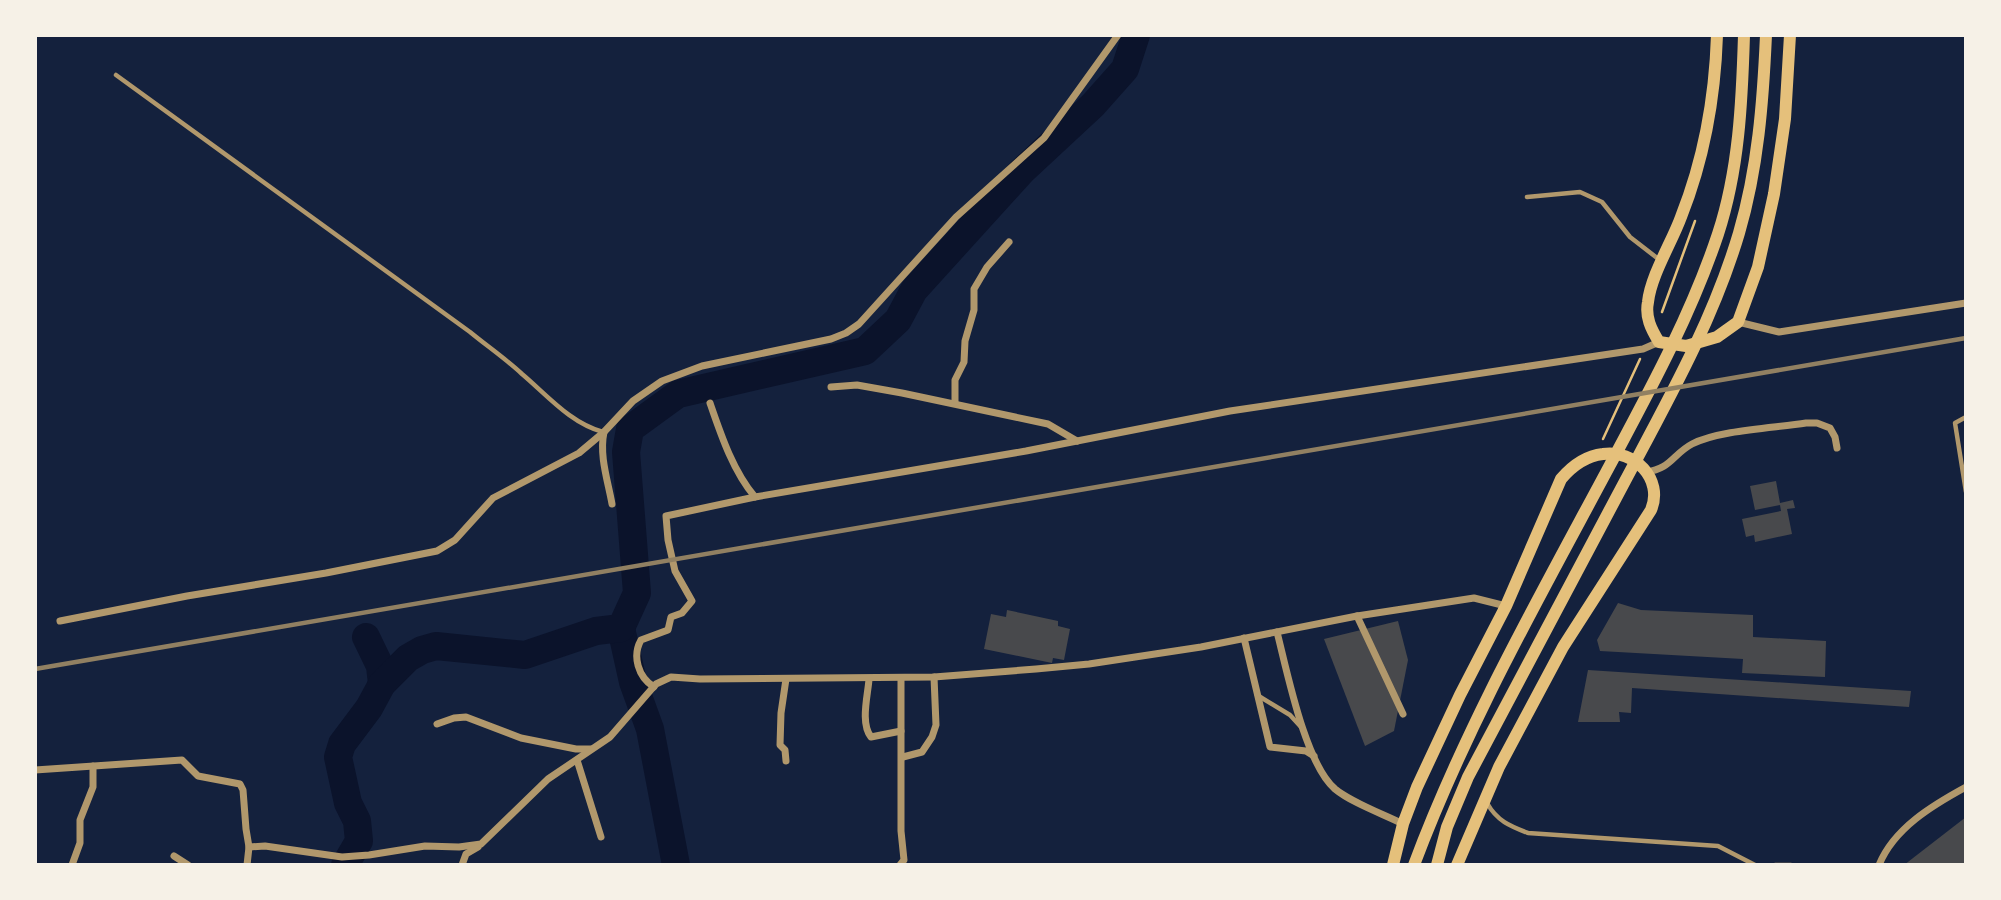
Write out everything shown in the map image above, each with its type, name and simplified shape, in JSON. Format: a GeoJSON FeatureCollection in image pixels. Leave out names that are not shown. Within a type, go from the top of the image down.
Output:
{"type":"FeatureCollection","features":[{"type":"Feature","properties":{"kind":"main road"},"geometry":{"type":"LineString","coordinates":[[1717,35],[1716,79],[1704,148],[1682,217],[1661,262],[1648,301],[1649,324],[1658,342],[1686,346],[1717,337],[1738,322],[1758,267],[1774,194],[1785,119],[1790,35]]}},
{"type":"Feature","properties":{"kind":"main road"},"geometry":{"type":"LineString","coordinates":[[1414,865],[1459,755],[1651,388],[1694,298],[1718,233],[1735,163],[1742,97],[1744,35]]}},
{"type":"Feature","properties":{"kind":"main road"},"geometry":{"type":"LineString","coordinates":[[1437,865],[1447,827],[1468,777],[1675,385],[1713,305],[1739,234],[1755,166],[1763,97],[1766,35]]}},
{"type":"Feature","properties":{"kind":"main road"},"geometry":{"type":"LineString","coordinates":[[1393,865],[1403,824],[1417,787],[1460,695],[1506,607],[1561,479],[1572,466],[1605,453],[1630,458],[1646,471],[1654,483],[1656,497],[1651,510],[1563,648],[1520,727],[1457,865]]}},
{"type":"Feature","properties":{"kind":"street"},"geometry":{"type":"LineString","coordinates":[[60,621],[437,551],[455,540],[493,498],[579,453],[604,432],[633,401],[662,382],[702,366],[831,339],[846,333],[859,324],[956,217],[1044,138],[1118,35]]}},
{"type":"Feature","properties":{"kind":"street"},"geometry":{"type":"LineString","coordinates":[[955,403],[955,380],[964,362],[965,341],[974,310],[974,289],[987,267],[1009,242]]}},
{"type":"Feature","properties":{"kind":"street"},"geometry":{"type":"LineString","coordinates":[[1738,322],[1779,332],[1966,303]]}},
{"type":"Feature","properties":{"kind":"street"},"geometry":{"type":"LineString","coordinates":[[652,689],[637,663],[636,649],[641,640],[668,630],[671,617],[682,613],[692,601],[675,571],[666,516],[755,497],[1077,441],[1230,411],[1643,348],[1658,342]]}},
{"type":"Feature","properties":{"kind":"street"},"geometry":{"type":"LineString","coordinates":[[831,387],[857,385],[955,403],[1048,424],[1077,441]]}},
{"type":"Feature","properties":{"kind":"street"},"geometry":{"type":"LineString","coordinates":[[710,403],[724,445],[755,497]]}},
{"type":"Feature","properties":{"kind":"street"},"geometry":{"type":"LineString","coordinates":[[1646,471],[1658,470],[1671,463],[1692,444],[1717,436],[1806,423],[1830,428],[1837,448]]}},
{"type":"Feature","properties":{"kind":"street"},"geometry":{"type":"LineString","coordinates":[[604,432],[601,443],[612,504]]}},
{"type":"Feature","properties":{"kind":"street"},"geometry":{"type":"LineString","coordinates":[[462,865],[466,854],[481,844],[548,779],[610,737],[652,689],[671,677],[934,677],[1089,664],[1474,598],[1506,607]]}},
{"type":"Feature","properties":{"kind":"street"},"geometry":{"type":"LineString","coordinates":[[1357,616],[1403,714]]}},
{"type":"Feature","properties":{"kind":"street"},"geometry":{"type":"LineString","coordinates":[[1278,632],[1305,732],[1327,779],[1340,792],[1403,824]]}},
{"type":"Feature","properties":{"kind":"street"},"geometry":{"type":"LineString","coordinates":[[1244,638],[1270,747],[1307,751],[1315,757]]}},
{"type":"Feature","properties":{"kind":"street"},"geometry":{"type":"LineString","coordinates":[[903,757],[922,752],[935,732],[934,677]]}},
{"type":"Feature","properties":{"kind":"street"},"geometry":{"type":"LineString","coordinates":[[869,678],[865,726],[868,734],[871,737],[901,731]]}},
{"type":"Feature","properties":{"kind":"street"},"geometry":{"type":"LineString","coordinates":[[900,865],[904,860],[901,831],[901,678]]}},
{"type":"Feature","properties":{"kind":"street"},"geometry":{"type":"LineString","coordinates":[[786,679],[780,745],[785,750],[786,761]]}},
{"type":"Feature","properties":{"kind":"street"},"geometry":{"type":"LineString","coordinates":[[437,724],[466,717],[522,737],[576,749],[592,749]]}},
{"type":"Feature","properties":{"kind":"street"},"geometry":{"type":"LineString","coordinates":[[35,770],[182,760],[192,767],[198,776],[240,784],[243,790],[249,847],[247,865]]}},
{"type":"Feature","properties":{"kind":"street"},"geometry":{"type":"LineString","coordinates":[[577,760],[601,838]]}},
{"type":"Feature","properties":{"kind":"street"},"geometry":{"type":"LineString","coordinates":[[72,865],[80,843],[80,820],[93,787],[93,766]]}},
{"type":"Feature","properties":{"kind":"street"},"geometry":{"type":"LineString","coordinates":[[1879,865],[1884,851],[1925,810],[1966,787]]}},
{"type":"Feature","properties":{"kind":"street"},"geometry":{"type":"LineString","coordinates":[[249,847],[295,849],[342,857],[425,846],[459,847],[481,844]]}},
{"type":"Feature","properties":{"kind":"street"},"geometry":{"type":"LineString","coordinates":[[373,855],[374,865]]}},
{"type":"Feature","properties":{"kind":"street"},"geometry":{"type":"LineString","coordinates":[[174,856],[188,865]]}},
{"type":"Feature","properties":{"kind":"lane"},"geometry":{"type":"LineString","coordinates":[[116,75],[470,332],[522,373],[551,401],[588,427],[604,432]]}},
{"type":"Feature","properties":{"kind":"lane"},"geometry":{"type":"LineString","coordinates":[[1527,197],[1580,192],[1602,202],[1630,237],[1661,262]]}},
{"type":"Feature","properties":{"kind":"lane"},"geometry":{"type":"LineString","coordinates":[[1966,417],[1955,423],[1966,492]]}},
{"type":"Feature","properties":{"kind":"lane"},"geometry":{"type":"LineString","coordinates":[[1256,694],[1290,715],[1305,732]]}},
{"type":"Feature","properties":{"kind":"lane"},"geometry":{"type":"LineString","coordinates":[[1485,800],[1492,813],[1504,824],[1528,833],[1718,846],[1755,865]]}},
{"type":"Feature","properties":{"kind":"lane"},"geometry":{"type":"LineString","coordinates":[[1774,865],[1791,864]]}},
{"type":"Feature","properties":{"kind":"path"},"geometry":{"type":"LineString","coordinates":[[1657,322],[1696,222],[1682,217]]}},
{"type":"Feature","properties":{"kind":"path"},"geometry":{"type":"LineString","coordinates":[[1602,441],[1641,358]]}},
{"type":"Feature","properties":{"kind":"building"},"geometry":{"type":"Polygon","coordinates":[[[1776,481],[1780,503],[1793,500],[1795,508],[1787,509],[1792,534],[1755,542],[1754,535],[1746,537],[1742,519],[1781,511],[1780,505],[1755,510],[1750,486],[1776,481]]]}},
{"type":"Feature","properties":{"kind":"building"},"geometry":{"type":"Polygon","coordinates":[[[1618,603],[1641,610],[1753,615],[1753,637],[1826,641],[1825,677],[1742,673],[1743,659],[1600,651],[1597,640],[1618,603]]]}},
{"type":"Feature","properties":{"kind":"building"},"geometry":{"type":"Polygon","coordinates":[[[1007,610],[1058,621],[1058,626],[1070,629],[1064,660],[1053,658],[1052,663],[984,649],[991,614],[1006,617],[1007,610]]]}},
{"type":"Feature","properties":{"kind":"building"},"geometry":{"type":"Polygon","coordinates":[[[1398,621],[1408,660],[1394,731],[1365,746],[1324,639],[1398,621]]]}},
{"type":"Feature","properties":{"kind":"building"},"geometry":{"type":"Polygon","coordinates":[[[1588,670],[1911,691],[1909,707],[1632,688],[1631,713],[1619,712],[1620,722],[1578,722],[1588,670]]]}},
{"type":"Feature","properties":{"kind":"building"},"geometry":{"type":"Polygon","coordinates":[[[1966,817],[1966,865],[1904,865],[1966,817]]]}},
{"type":"Feature","properties":{"kind":"waterway"},"geometry":{"type":"LineString","coordinates":[[345,865],[359,841],[357,821],[348,803],[338,757],[342,744],[369,708],[382,684],[408,658],[436,646],[525,655],[596,631],[621,628],[637,593],[626,452],[630,429],[678,394],[865,351],[898,320],[914,290],[1022,171],[1093,105],[1125,69],[1136,35]]}},
{"type":"Feature","properties":{"kind":"waterway"},"geometry":{"type":"LineString","coordinates":[[621,628],[633,682],[650,729],[676,865]]}},
{"type":"Feature","properties":{"kind":"waterway"},"geometry":{"type":"LineString","coordinates":[[366,637],[380,666],[382,684]]}},
{"type":"Feature","properties":{"kind":"railway"},"geometry":{"type":"LineString","coordinates":[[35,669],[1966,338]]}}]}
